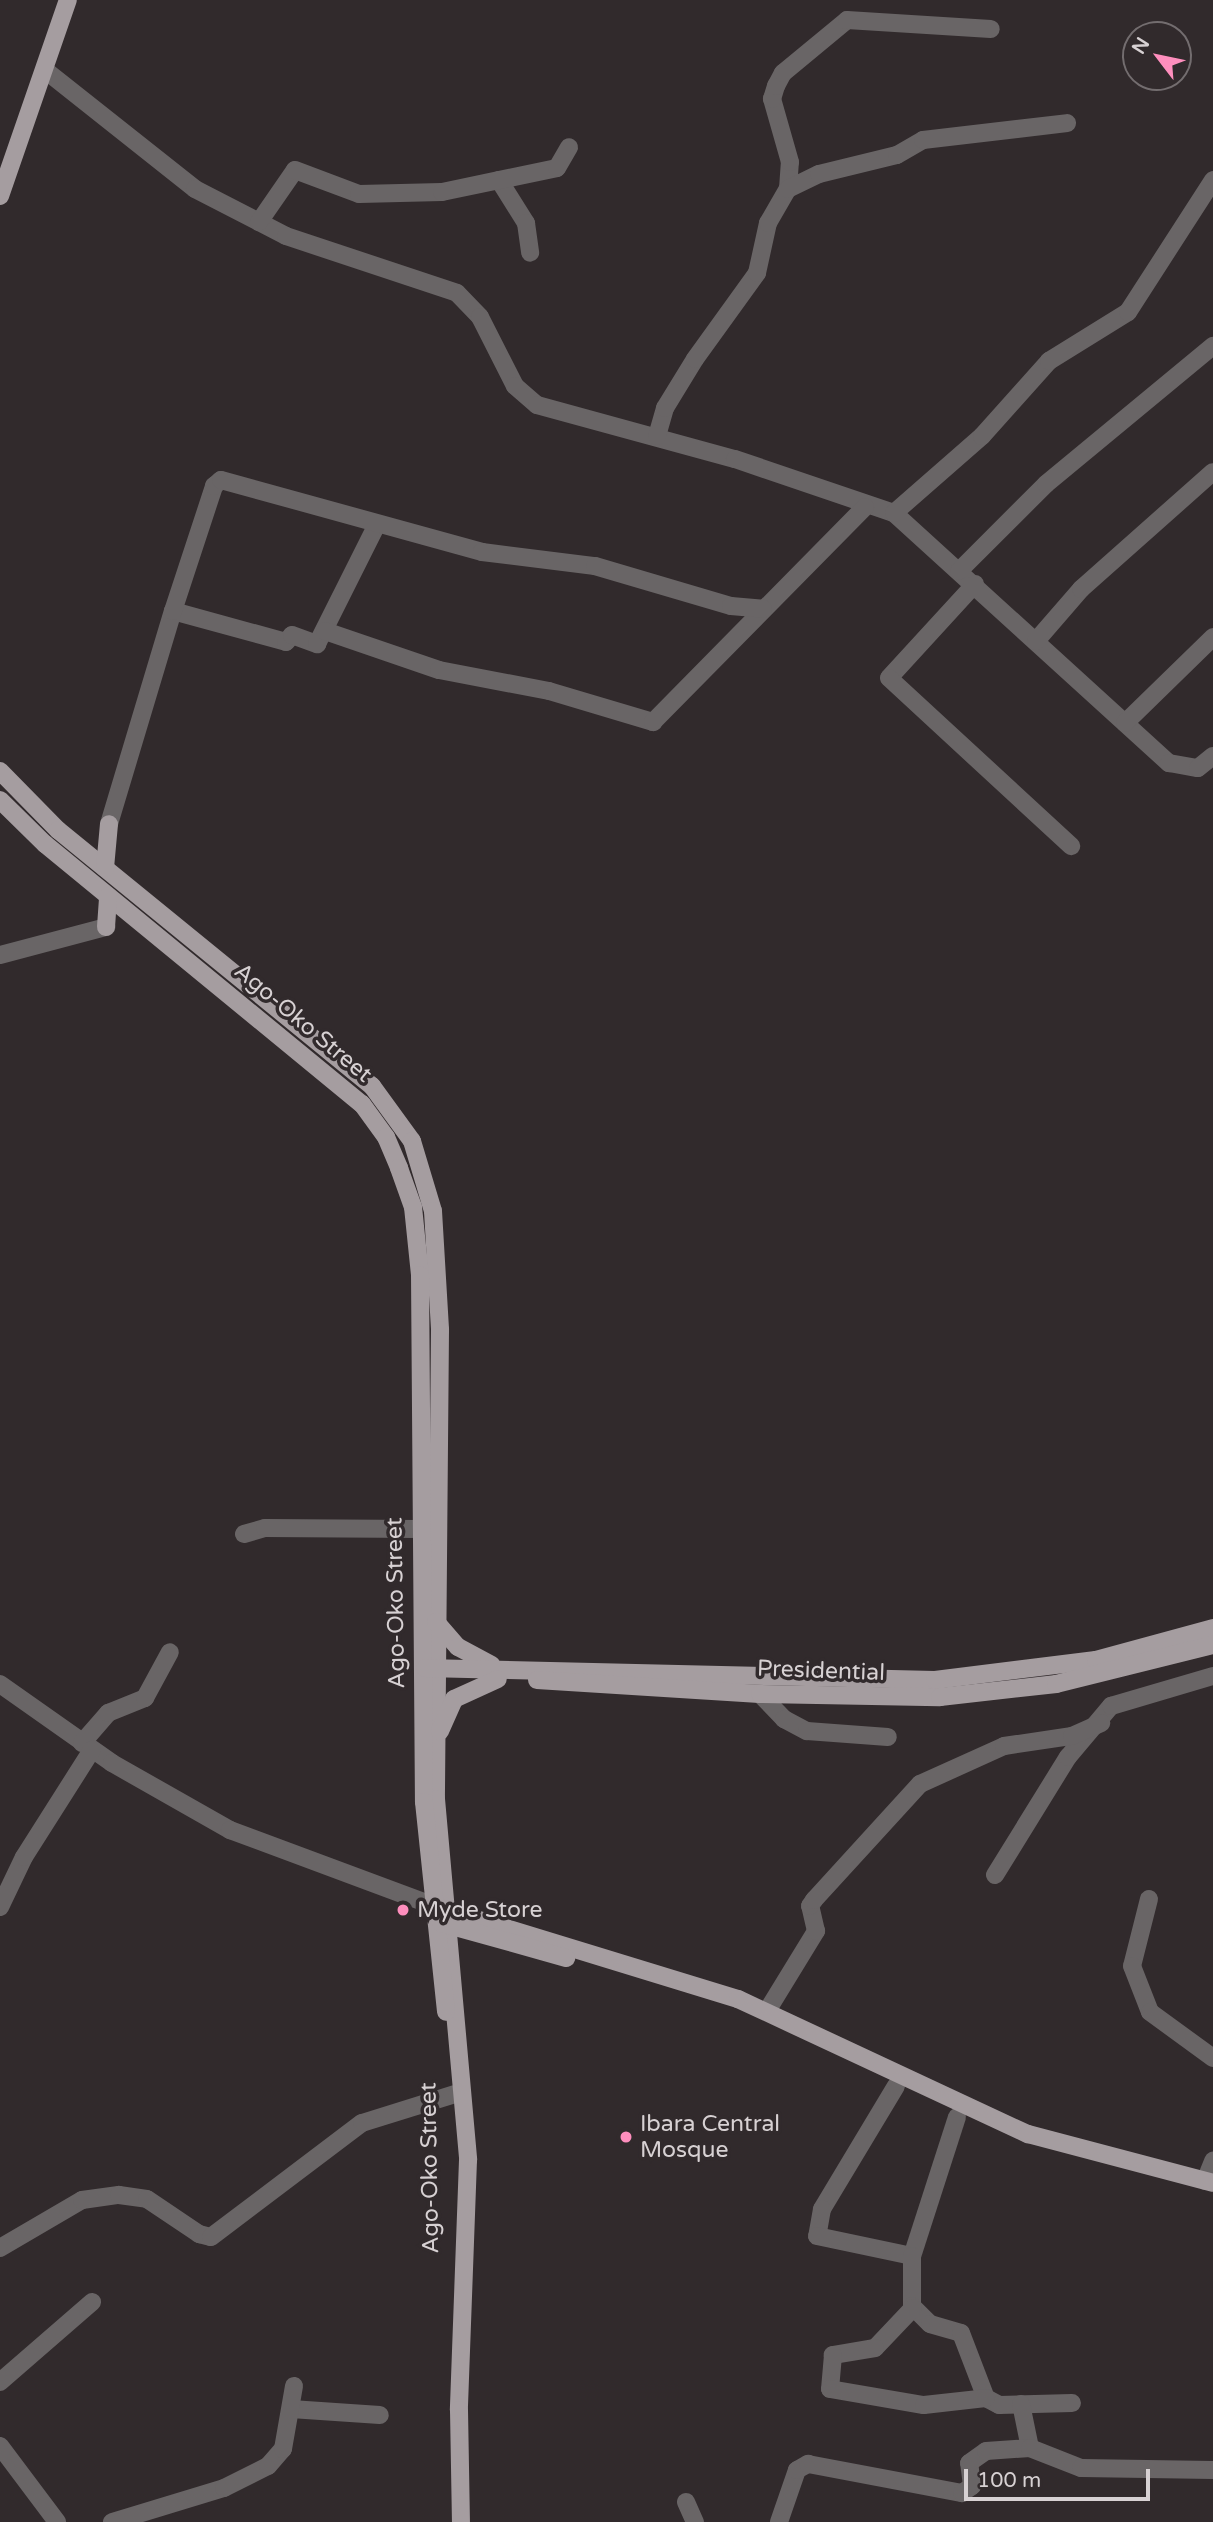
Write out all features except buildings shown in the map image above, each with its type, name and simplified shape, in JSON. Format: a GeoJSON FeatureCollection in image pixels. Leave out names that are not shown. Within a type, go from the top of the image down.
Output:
{"type":"FeatureCollection","features":[{"type":"Feature","properties":{"kind":"main road"},"geometry":{"type":"LineString","coordinates":[[0,169],[59,0]]}},
{"type":"Feature","properties":{"kind":"main road"},"geometry":{"type":"LineString","coordinates":[[0,196],[68,0]]}},
{"type":"Feature","properties":{"kind":"main road"},"geometry":{"type":"LineString","coordinates":[[0,771],[58,830],[372,1086],[412,1141],[438,1245],[436,1622],[428,1674],[436,1744],[441,1916],[468,2160],[459,2410],[461,2522]]}},
{"type":"Feature","properties":{"kind":"main road","name":"Ago-Oko Street"},"geometry":{"type":"LineString","coordinates":[[0,800],[45,844],[362,1104],[386,1137],[413,1207],[418,1240],[419,1530],[428,1674],[424,1802],[441,1916],[455,2094],[451,2522]]}},
{"type":"Feature","properties":{"kind":"main road"},"geometry":{"type":"LineString","coordinates":[[74,842],[95,838],[109,824]]}},
{"type":"Feature","properties":{"kind":"main road"},"geometry":{"type":"LineString","coordinates":[[105,868],[109,824]]}},
{"type":"Feature","properties":{"kind":"main road"},"geometry":{"type":"LineString","coordinates":[[108,896],[106,927],[135,917]]}},
{"type":"Feature","properties":{"kind":"main road"},"geometry":{"type":"LineString","coordinates":[[436,1622],[458,1647],[498,1673],[809,1681],[935,1681],[1096,1660],[1213,1628]]}},
{"type":"Feature","properties":{"kind":"main road","name":"Presidential"},"geometry":{"type":"LineString","coordinates":[[428,1674],[498,1673],[760,1694],[929,1697],[1001,1692],[1093,1676],[1213,1645]]}},
{"type":"Feature","properties":{"kind":"main road"},"geometry":{"type":"LineString","coordinates":[[436,1744],[454,1699],[498,1673]]}},
{"type":"Feature","properties":{"kind":"main road"},"geometry":{"type":"LineString","coordinates":[[441,1916],[767,2011],[995,2122],[1210,2185]]}},
{"type":"Feature","properties":{"kind":"main road"},"geometry":{"type":"LineString","coordinates":[[441,1916],[737,2010],[957,2117],[1024,2143],[1210,2185]]}},
{"type":"Feature","properties":{"kind":"street"},"geometry":{"type":"LineString","coordinates":[[657,436],[671,398],[757,273],[768,223],[788,189],[790,162],[772,99],[783,73],[848,20],[991,29]]}},
{"type":"Feature","properties":{"kind":"street"},"geometry":{"type":"LineString","coordinates":[[45,70],[172,173],[259,222],[457,293],[480,317],[515,386],[537,405],[657,436],[865,507],[894,513],[975,584],[1169,764],[1198,768],[1213,755]]}},
{"type":"Feature","properties":{"kind":"street"},"geometry":{"type":"LineString","coordinates":[[788,189],[819,174],[897,155],[923,140],[1067,123]]}},
{"type":"Feature","properties":{"kind":"street"},"geometry":{"type":"LineString","coordinates":[[259,222],[295,170],[380,196],[442,192],[557,168],[569,147]]}},
{"type":"Feature","properties":{"kind":"street"},"geometry":{"type":"LineString","coordinates":[[499,180],[526,223],[530,253]]}},
{"type":"Feature","properties":{"kind":"street"},"geometry":{"type":"LineString","coordinates":[[894,513],[982,436],[1049,361],[1128,312],[1213,180]]}},
{"type":"Feature","properties":{"kind":"street"},"geometry":{"type":"LineString","coordinates":[[959,571],[1046,484],[1213,346]]}},
{"type":"Feature","properties":{"kind":"street"},"geometry":{"type":"LineString","coordinates":[[1036,641],[1081,589],[1213,472]]}},
{"type":"Feature","properties":{"kind":"street"},"geometry":{"type":"LineString","coordinates":[[109,824],[173,611],[214,486],[221,480],[495,554],[595,566],[731,607],[763,610]]}},
{"type":"Feature","properties":{"kind":"street"},"geometry":{"type":"LineString","coordinates":[[325,631],[439,670],[549,691],[653,722],[701,679],[763,610],[865,507]]}},
{"type":"Feature","properties":{"kind":"street"},"geometry":{"type":"LineString","coordinates":[[173,611],[286,642],[292,635],[317,644],[377,523]]}},
{"type":"Feature","properties":{"kind":"street"},"geometry":{"type":"LineString","coordinates":[[975,584],[888,678],[1071,846]]}},
{"type":"Feature","properties":{"kind":"street"},"geometry":{"type":"LineString","coordinates":[[1125,723],[1213,637]]}},
{"type":"Feature","properties":{"kind":"street"},"geometry":{"type":"LineString","coordinates":[[0,955],[106,927]]}},
{"type":"Feature","properties":{"kind":"street"},"geometry":{"type":"LineString","coordinates":[[244,1534],[265,1528],[419,1530]]}},
{"type":"Feature","properties":{"kind":"street"},"geometry":{"type":"LineString","coordinates":[[0,1907],[87,1746],[108,1713],[145,1698],[170,1653]]}},
{"type":"Feature","properties":{"kind":"street"},"geometry":{"type":"LineString","coordinates":[[995,1875],[1068,1757],[1101,1723],[1116,1702],[1213,1676]]}},
{"type":"Feature","properties":{"kind":"street"},"geometry":{"type":"LineString","coordinates":[[0,1684],[87,1746],[230,1830],[441,1916]]}},
{"type":"Feature","properties":{"kind":"street"},"geometry":{"type":"LineString","coordinates":[[760,1694],[784,1719],[807,1731],[888,1737]]}},
{"type":"Feature","properties":{"kind":"street"},"geometry":{"type":"LineString","coordinates":[[767,2011],[816,1931],[814,1900],[920,1784],[1004,1746],[1072,1736],[1101,1723]]}},
{"type":"Feature","properties":{"kind":"street"},"geometry":{"type":"LineString","coordinates":[[1149,1899],[1132,1966],[1150,2012],[1213,2058]]}},
{"type":"Feature","properties":{"kind":"street"},"geometry":{"type":"LineString","coordinates":[[896,2086],[822,2210],[817,2236],[912,2256]]}},
{"type":"Feature","properties":{"kind":"street"},"geometry":{"type":"LineString","coordinates":[[0,2248],[82,2200],[119,2195],[147,2199],[211,2237],[362,2123],[455,2094]]}},
{"type":"Feature","properties":{"kind":"street"},"geometry":{"type":"LineString","coordinates":[[957,2117],[912,2256],[913,2308],[875,2348],[833,2355],[830,2389],[924,2405],[986,2398],[999,2405],[1072,2403]]}},
{"type":"Feature","properties":{"kind":"street"},"geometry":{"type":"LineString","coordinates":[[1210,2185],[1213,2161]]}},
{"type":"Feature","properties":{"kind":"street"},"geometry":{"type":"LineString","coordinates":[[0,2382],[92,2302]]}},
{"type":"Feature","properties":{"kind":"street"},"geometry":{"type":"LineString","coordinates":[[913,2308],[930,2324],[961,2333],[986,2398]]}},
{"type":"Feature","properties":{"kind":"street"},"geometry":{"type":"LineString","coordinates":[[112,2522],[224,2488],[268,2466],[283,2449],[294,2386]]}},
{"type":"Feature","properties":{"kind":"street"},"geometry":{"type":"LineString","coordinates":[[1021,2404],[1030,2448]]}},
{"type":"Feature","properties":{"kind":"street"},"geometry":{"type":"LineString","coordinates":[[291,2409],[380,2415]]}},
{"type":"Feature","properties":{"kind":"street"},"geometry":{"type":"LineString","coordinates":[[0,2446],[57,2522]]}},
{"type":"Feature","properties":{"kind":"street"},"geometry":{"type":"LineString","coordinates":[[779,2522],[802,2465],[962,2493],[972,2486],[969,2463],[975,2456],[1030,2448],[1081,2468],[1213,2470]]}},
{"type":"Feature","properties":{"kind":"street"},"geometry":{"type":"LineString","coordinates":[[686,2502],[695,2522]]}},
{"type":"Feature","properties":{"kind":"place","name":"Myde Store"},"geometry":{"type":"Point","coordinates":[403,1910]}},
{"type":"Feature","properties":{"kind":"place","name":"Ibara Central Mosque"},"geometry":{"type":"Point","coordinates":[626,2137]}}]}
